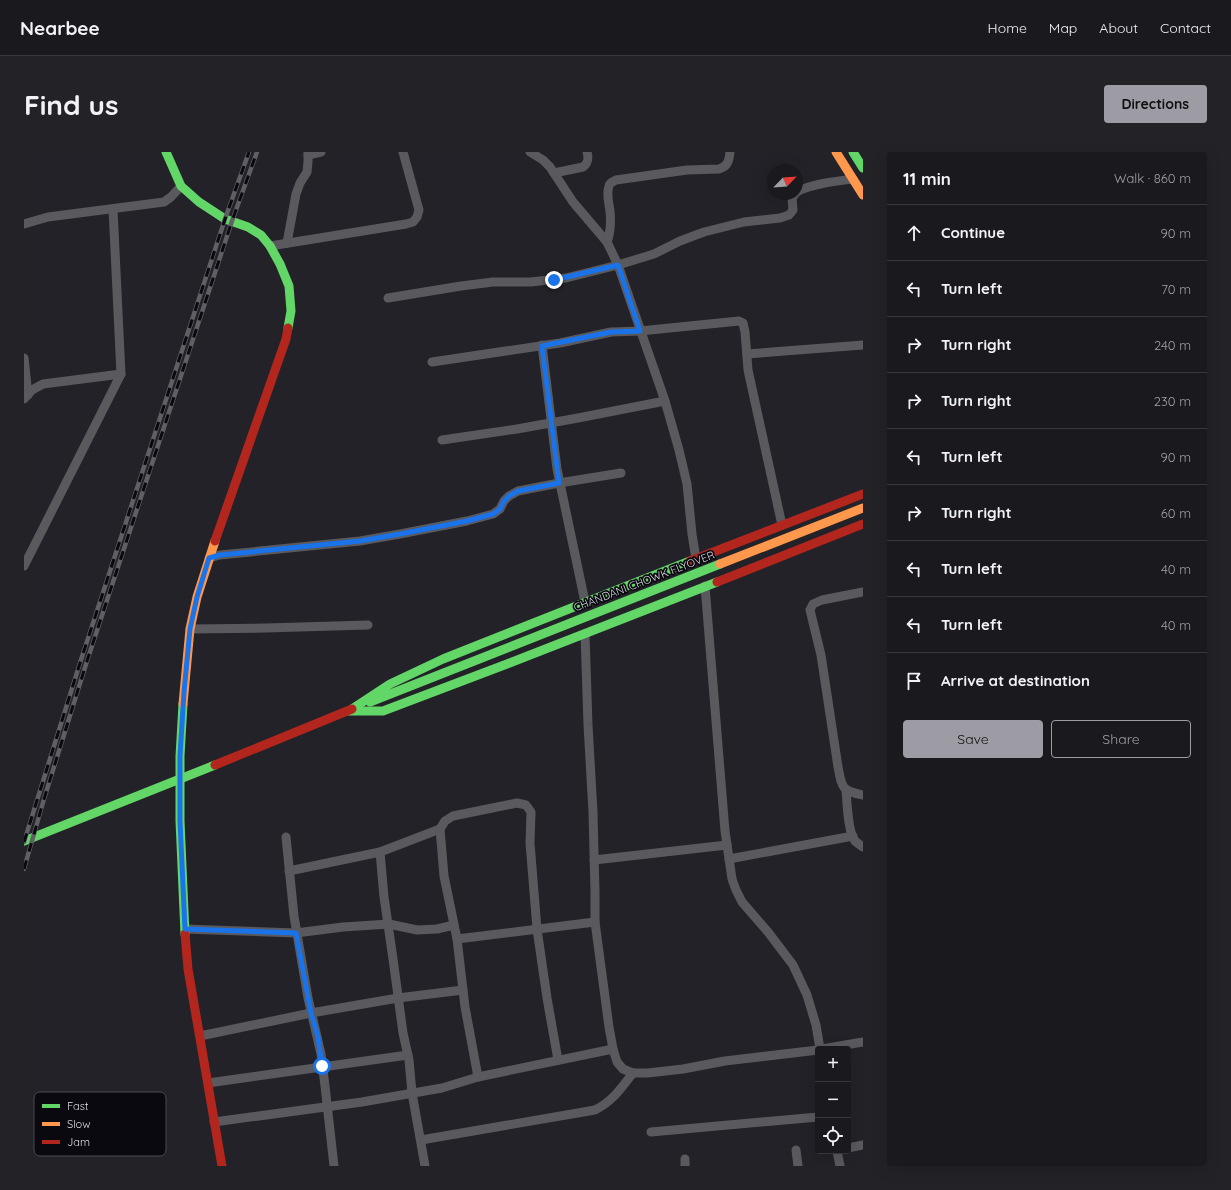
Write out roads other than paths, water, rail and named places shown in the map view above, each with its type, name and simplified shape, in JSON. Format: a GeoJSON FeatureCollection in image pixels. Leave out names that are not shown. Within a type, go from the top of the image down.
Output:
{"type":"FeatureCollection","features":[{"type":"Feature","properties":{"kind":"main road"},"geometry":{"type":"LineString","coordinates":[[166,152],[181,186],[208,209],[225,219],[248,227],[260,235],[270,246],[280,264],[289,286],[291,311],[286,339],[209,558],[197,597],[190,629],[184,692],[180,756],[180,821],[188,969],[222,1166]]}},
{"type":"Feature","properties":{"kind":"main road"},"geometry":{"type":"LineString","coordinates":[[836,152],[863,195]]}},
{"type":"Feature","properties":{"kind":"main road"},"geometry":{"type":"LineString","coordinates":[[853,152],[863,168]]}},
{"type":"Feature","properties":{"kind":"main road"},"geometry":{"type":"LineString","coordinates":[[24,841],[349,711],[390,684],[444,659],[585,602],[863,494]]}},
{"type":"Feature","properties":{"kind":"main road","name":"CHANDANI CHOWK FLYOVER"},"geometry":{"type":"LineString","coordinates":[[349,711],[863,508]]}},
{"type":"Feature","properties":{"kind":"main road"},"geometry":{"type":"LineString","coordinates":[[349,711],[383,711],[507,664],[863,524]]}},
{"type":"Feature","properties":{"kind":"street"},"geometry":{"type":"LineString","coordinates":[[288,243],[296,194],[300,183],[307,172],[308,154],[321,152]]}},
{"type":"Feature","properties":{"kind":"street"},"geometry":{"type":"LineString","coordinates":[[270,246],[385,228],[413,222],[417,218],[419,210],[403,152]]}},
{"type":"Feature","properties":{"kind":"street"},"geometry":{"type":"LineString","coordinates":[[530,152],[543,160],[550,167],[573,202],[607,242],[618,265],[665,401],[684,470],[696,559]]}},
{"type":"Feature","properties":{"kind":"street"},"geometry":{"type":"LineString","coordinates":[[554,174],[583,167],[588,160],[587,152]]}},
{"type":"Feature","properties":{"kind":"street"},"geometry":{"type":"LineString","coordinates":[[607,242],[610,233],[608,193],[610,183],[616,180],[687,170],[724,168],[729,160],[730,152]]}},
{"type":"Feature","properties":{"kind":"street"},"geometry":{"type":"LineString","coordinates":[[803,189],[853,179]]}},
{"type":"Feature","properties":{"kind":"street"},"geometry":{"type":"LineString","coordinates":[[24,224],[48,218],[164,202],[181,186]]}},
{"type":"Feature","properties":{"kind":"street"},"geometry":{"type":"LineString","coordinates":[[388,298],[493,282],[531,282],[554,280],[618,265],[654,254],[680,241],[704,232],[744,222],[780,218],[789,215],[793,210],[792,200]]}},
{"type":"Feature","properties":{"kind":"street"},"geometry":{"type":"LineString","coordinates":[[24,566],[121,374],[113,209]]}},
{"type":"Feature","properties":{"kind":"street"},"geometry":{"type":"LineString","coordinates":[[432,362],[542,346],[611,332],[640,331],[739,321],[742,323],[745,332],[748,370],[782,525]]}},
{"type":"Feature","properties":{"kind":"street"},"geometry":{"type":"LineString","coordinates":[[542,346],[559,483],[576,555],[585,602]]}},
{"type":"Feature","properties":{"kind":"street"},"geometry":{"type":"LineString","coordinates":[[747,354],[863,346]]}},
{"type":"Feature","properties":{"kind":"street"},"geometry":{"type":"LineString","coordinates":[[24,358],[26,397]]}},
{"type":"Feature","properties":{"kind":"street"},"geometry":{"type":"LineString","coordinates":[[26,397],[32,390],[43,384],[121,374]]}},
{"type":"Feature","properties":{"kind":"street"},"geometry":{"type":"LineString","coordinates":[[442,440],[552,423],[665,401]]}},
{"type":"Feature","properties":{"kind":"street"},"geometry":{"type":"LineString","coordinates":[[209,558],[220,555],[360,541],[467,521],[493,514],[500,509],[504,501],[509,496],[518,491],[621,473]]}},
{"type":"Feature","properties":{"kind":"street"},"geometry":{"type":"LineString","coordinates":[[705,586],[727,845],[732,879],[742,902],[779,946],[793,966],[811,1007],[820,1046]]}},
{"type":"Feature","properties":{"kind":"street"},"geometry":{"type":"LineString","coordinates":[[863,592],[822,600],[813,604],[810,610],[821,655],[841,783],[846,790],[852,793],[863,794]]}},
{"type":"Feature","properties":{"kind":"street"},"geometry":{"type":"LineString","coordinates":[[190,629],[368,625]]}},
{"type":"Feature","properties":{"kind":"street"},"geometry":{"type":"LineString","coordinates":[[584,634],[593,812],[595,922],[613,1049],[617,1062],[623,1069],[633,1072],[648,1073],[676,1070],[725,1061],[815,1050]]}},
{"type":"Feature","properties":{"kind":"street"},"geometry":{"type":"LineString","coordinates":[[846,790],[848,815],[854,840],[863,847]]}},
{"type":"Feature","properties":{"kind":"street"},"geometry":{"type":"LineString","coordinates":[[478,1077],[463,990],[457,939],[444,876],[440,829],[445,821],[453,816],[517,803],[526,805],[531,812],[530,843],[537,929],[558,1060]]}},
{"type":"Feature","properties":{"kind":"street"},"geometry":{"type":"LineString","coordinates":[[289,871],[380,852],[440,829]]}},
{"type":"Feature","properties":{"kind":"street"},"geometry":{"type":"LineString","coordinates":[[729,859],[853,836]]}},
{"type":"Feature","properties":{"kind":"street"},"geometry":{"type":"LineString","coordinates":[[286,837],[296,933],[311,1013],[318,1037],[326,1086],[334,1166]]}},
{"type":"Feature","properties":{"kind":"street"},"geometry":{"type":"LineString","coordinates":[[594,860],[727,845]]}},
{"type":"Feature","properties":{"kind":"street"},"geometry":{"type":"LineString","coordinates":[[380,852],[384,897],[398,998],[408,1055],[412,1093],[425,1166]]}},
{"type":"Feature","properties":{"kind":"street"},"geometry":{"type":"LineString","coordinates":[[457,939],[595,922]]}},
{"type":"Feature","properties":{"kind":"street"},"geometry":{"type":"LineString","coordinates":[[185,929],[296,933],[388,924],[417,930],[426,930],[454,925]]}},
{"type":"Feature","properties":{"kind":"street"},"geometry":{"type":"LineString","coordinates":[[200,1036],[311,1013],[398,998],[463,990]]}},
{"type":"Feature","properties":{"kind":"street"},"geometry":{"type":"LineString","coordinates":[[838,1046],[863,1042]]}},
{"type":"Feature","properties":{"kind":"street"},"geometry":{"type":"LineString","coordinates":[[214,1122],[362,1102],[442,1088],[478,1077],[613,1049]]}},
{"type":"Feature","properties":{"kind":"street"},"geometry":{"type":"LineString","coordinates":[[208,1083],[408,1055]]}},
{"type":"Feature","properties":{"kind":"street"},"geometry":{"type":"LineString","coordinates":[[421,1140],[595,1110],[605,1105],[613,1098],[633,1072]]}},
{"type":"Feature","properties":{"kind":"street"},"geometry":{"type":"LineString","coordinates":[[651,1132],[815,1117]]}},
{"type":"Feature","properties":{"kind":"street"},"geometry":{"type":"LineString","coordinates":[[851,1147],[863,1145]]}},
{"type":"Feature","properties":{"kind":"street"},"geometry":{"type":"LineString","coordinates":[[796,1150],[798,1166]]}},
{"type":"Feature","properties":{"kind":"street"},"geometry":{"type":"LineString","coordinates":[[838,1154],[840,1166]]}},
{"type":"Feature","properties":{"kind":"railway"},"geometry":{"type":"LineString","coordinates":[[24,842],[80,663],[225,219],[249,152]]}},
{"type":"Feature","properties":{"kind":"railway"},"geometry":{"type":"LineString","coordinates":[[24,869],[87,661],[232,221],[257,152]]}}]}
